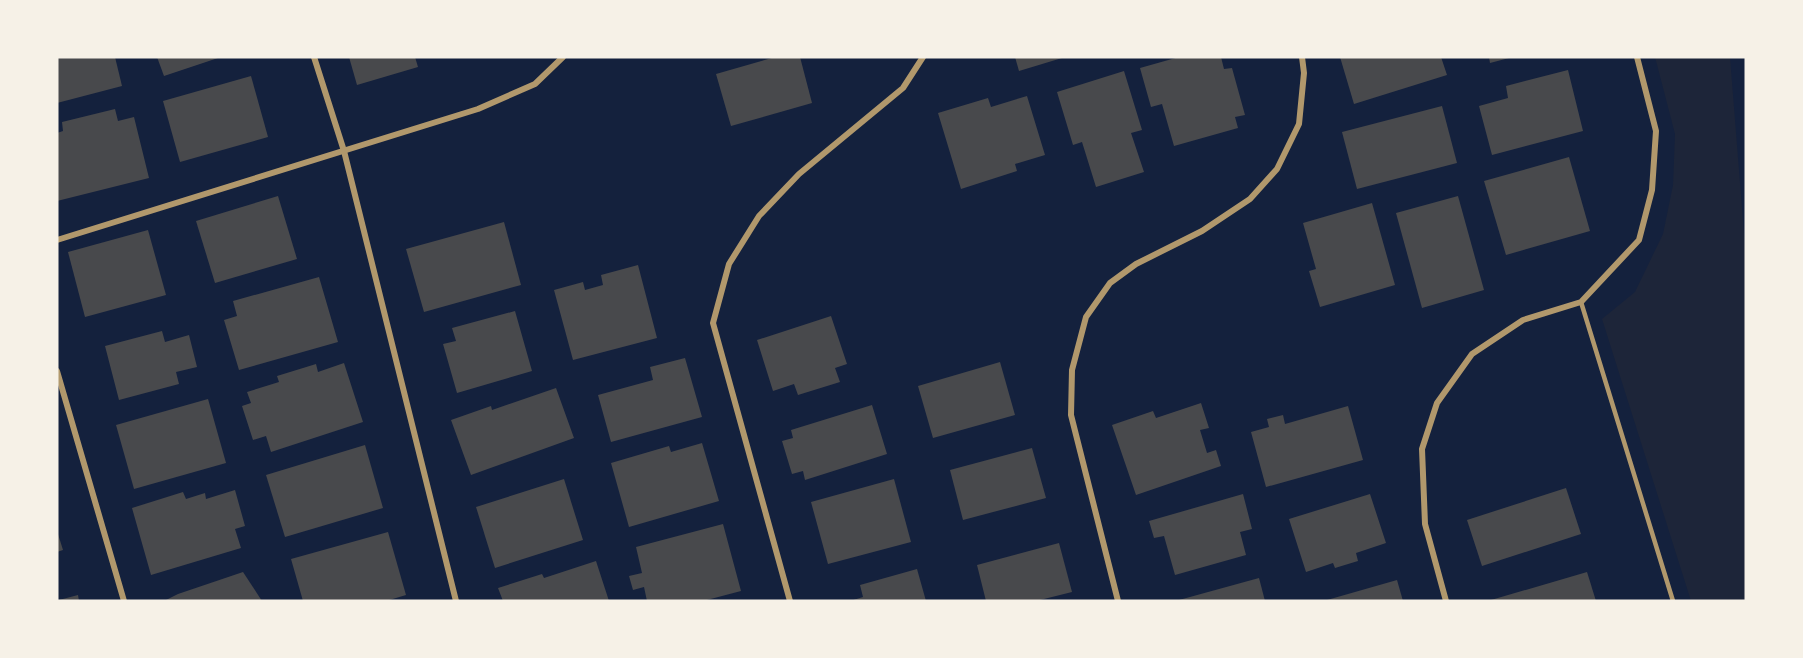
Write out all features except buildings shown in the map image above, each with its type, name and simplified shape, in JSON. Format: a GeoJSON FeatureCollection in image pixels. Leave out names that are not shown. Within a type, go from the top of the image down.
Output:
{"type":"FeatureCollection","features":[{"type":"Feature","properties":{"kind":"street"},"geometry":{"type":"LineString","coordinates":[[314,57],[344,151],[456,601]]}},
{"type":"Feature","properties":{"kind":"street"},"geometry":{"type":"LineString","coordinates":[[57,240],[478,109],[535,84],[564,57]]}},
{"type":"Feature","properties":{"kind":"street"},"geometry":{"type":"LineString","coordinates":[[790,601],[714,323],[729,264],[759,216],[799,174],[903,88],[923,57]]}},
{"type":"Feature","properties":{"kind":"street"},"geometry":{"type":"LineString","coordinates":[[1118,601],[1071,415],[1072,370],[1086,317],[1110,283],[1136,264],[1202,231],[1250,199],[1277,169],[1299,124],[1304,73],[1302,57]]}},
{"type":"Feature","properties":{"kind":"street"},"geometry":{"type":"LineString","coordinates":[[1446,601],[1425,524],[1422,449],[1437,403],[1472,354],[1523,320],[1581,302],[1639,240],[1652,190],[1656,131],[1637,57]]}},
{"type":"Feature","properties":{"kind":"street"},"geometry":{"type":"LineString","coordinates":[[57,371],[124,601]]}},
{"type":"Feature","properties":{"kind":"lane"},"geometry":{"type":"LineString","coordinates":[[1581,302],[1672,601]]}},
{"type":"Feature","properties":{"kind":"shaded area"},"geometry":{"type":"Polygon","coordinates":[[[1655,57],[1730,57],[1746,258],[1746,601],[1691,601],[1602,319],[1635,292],[1663,234],[1673,185],[1675,134],[1655,57]]]}}]}
